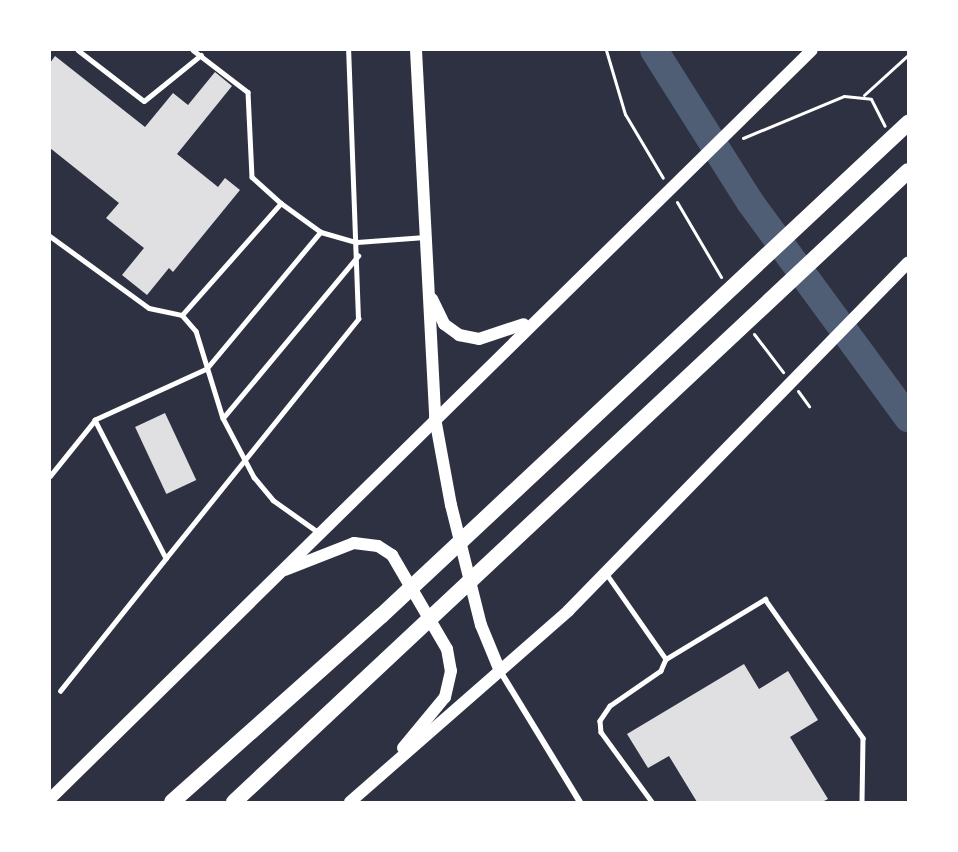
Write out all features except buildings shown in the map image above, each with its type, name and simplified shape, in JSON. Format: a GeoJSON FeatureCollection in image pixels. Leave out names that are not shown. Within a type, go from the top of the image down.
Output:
{"type":"FeatureCollection","features":[{"type":"Feature","properties":{"kind":"highway"},"geometry":{"type":"LineString","coordinates":[[172,802],[381,616],[909,123]]}},
{"type":"Feature","properties":{"kind":"highway"},"geometry":{"type":"LineString","coordinates":[[234,802],[909,171]]}},
{"type":"Feature","properties":{"kind":"highway"},"geometry":{"type":"LineString","coordinates":[[167,802],[185,789]]}},
{"type":"Feature","properties":{"kind":"main road"},"geometry":{"type":"LineString","coordinates":[[416,50],[435,418],[453,516],[481,625],[500,671]]}},
{"type":"Feature","properties":{"kind":"main road"},"geometry":{"type":"LineString","coordinates":[[50,799],[531,321],[812,50]]}},
{"type":"Feature","properties":{"kind":"main road"},"geometry":{"type":"LineString","coordinates":[[350,802],[500,671],[605,572],[909,262]]}},
{"type":"Feature","properties":{"kind":"main road"},"geometry":{"type":"LineString","coordinates":[[428,289],[444,324],[459,335],[499,335],[531,321]]}},
{"type":"Feature","properties":{"kind":"main road"},"geometry":{"type":"LineString","coordinates":[[276,574],[333,549],[378,546],[392,555],[447,649],[451,671],[444,697],[379,777]]}},
{"type":"Feature","properties":{"kind":"street"},"geometry":{"type":"LineString","coordinates":[[500,671],[580,802]]}},
{"type":"Feature","properties":{"kind":"lane"},"geometry":{"type":"LineString","coordinates":[[78,50],[144,100],[201,55]]}},
{"type":"Feature","properties":{"kind":"lane"},"geometry":{"type":"LineString","coordinates":[[193,50],[248,92],[252,177],[281,203],[321,232],[357,242],[425,237]]}},
{"type":"Feature","properties":{"kind":"lane"},"geometry":{"type":"LineString","coordinates":[[60,691],[358,320],[357,242],[348,50]]}},
{"type":"Feature","properties":{"kind":"lane"},"geometry":{"type":"LineString","coordinates":[[182,315],[281,203]]}},
{"type":"Feature","properties":{"kind":"lane"},"geometry":{"type":"LineString","coordinates":[[50,476],[95,420],[207,369],[321,232]]}},
{"type":"Feature","properties":{"kind":"lane"},"geometry":{"type":"LineString","coordinates":[[50,236],[149,308],[182,315],[196,331],[223,418],[245,460],[273,500],[318,533]]}},
{"type":"Feature","properties":{"kind":"lane"},"geometry":{"type":"LineString","coordinates":[[223,418],[357,256]]}},
{"type":"Feature","properties":{"kind":"lane"},"geometry":{"type":"LineString","coordinates":[[95,420],[166,558]]}},
{"type":"Feature","properties":{"kind":"lane"},"geometry":{"type":"LineString","coordinates":[[605,572],[666,659]]}},
{"type":"Feature","properties":{"kind":"lane"},"geometry":{"type":"LineString","coordinates":[[652,802],[601,732],[600,721],[610,706],[661,671],[666,659],[765,599],[863,738],[862,802]]}},
{"type":"Feature","properties":{"kind":"path"},"geometry":{"type":"LineString","coordinates":[[864,95],[909,55]]}},
{"type":"Feature","properties":{"kind":"waterway"},"geometry":{"type":"LineString","coordinates":[[654,50],[750,202],[908,418]]}}]}
